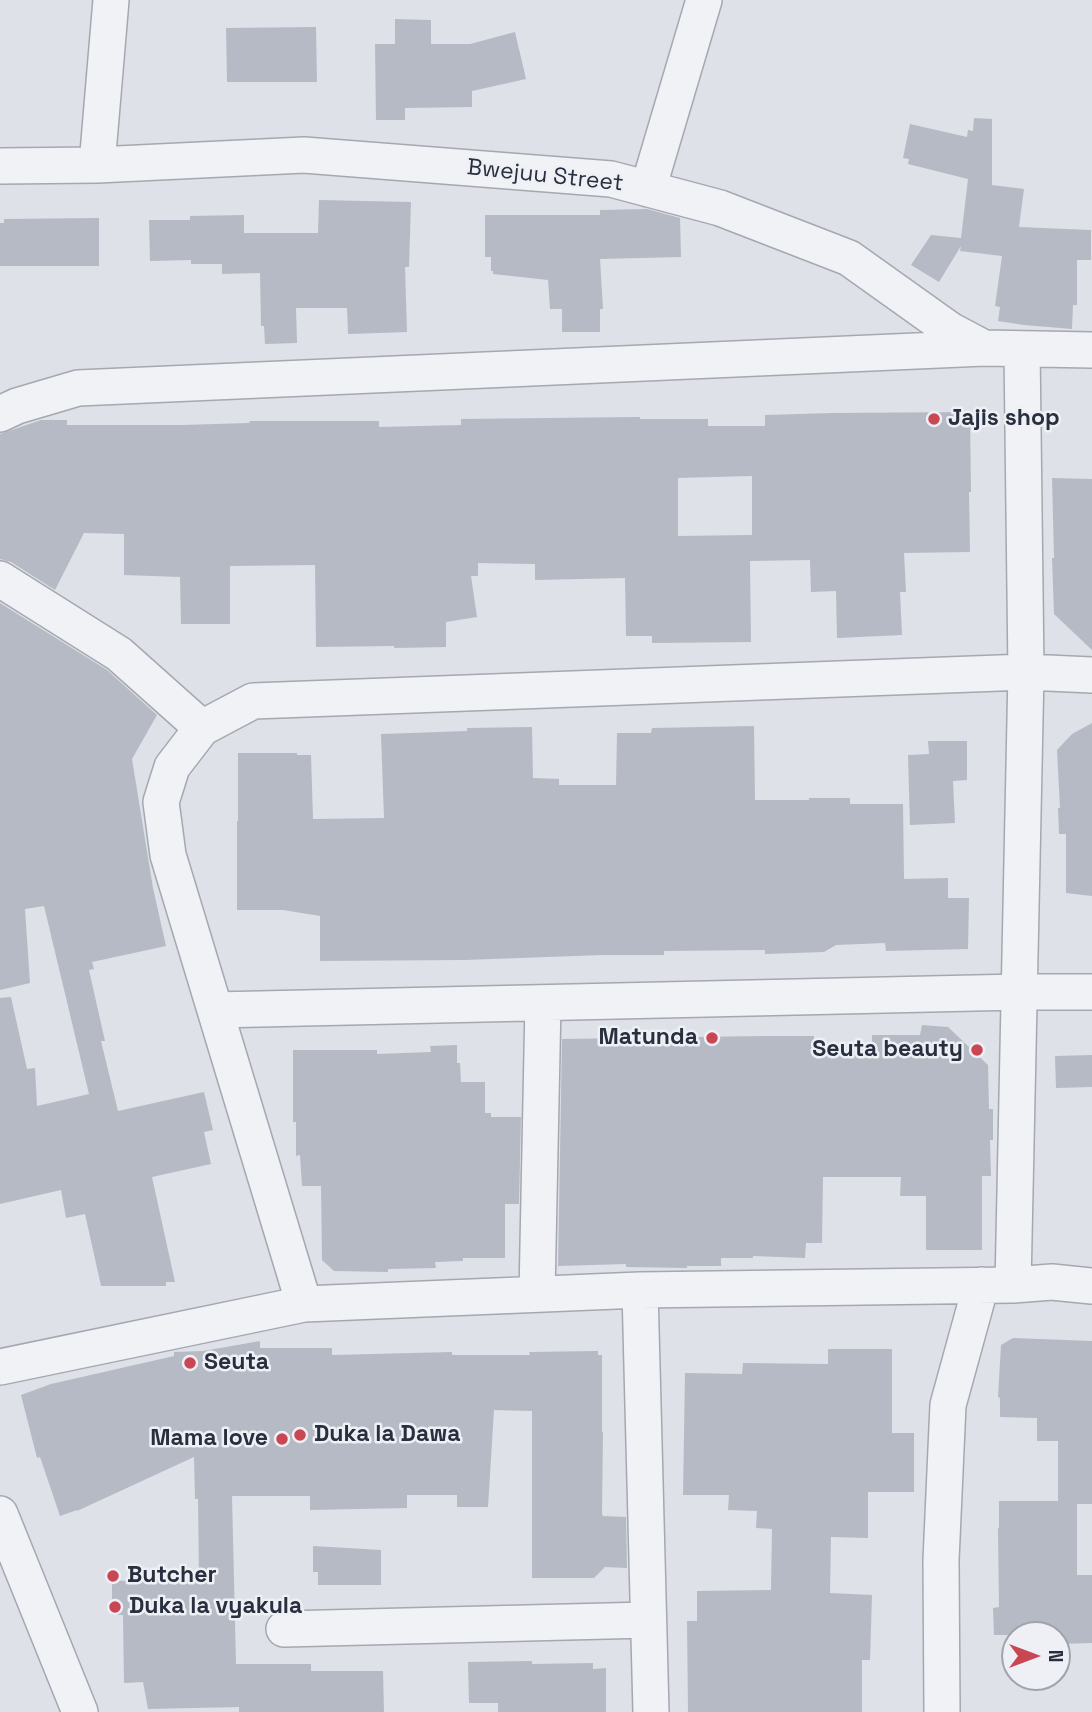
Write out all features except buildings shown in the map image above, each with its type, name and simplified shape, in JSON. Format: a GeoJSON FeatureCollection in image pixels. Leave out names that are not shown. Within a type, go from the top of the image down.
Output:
{"type":"FeatureCollection","features":[{"type":"Feature","properties":{"kind":"street"},"geometry":{"type":"LineString","coordinates":[[97,165],[111,0]]}},
{"type":"Feature","properties":{"kind":"street"},"geometry":{"type":"LineString","coordinates":[[648,189],[704,0]]}},
{"type":"Feature","properties":{"kind":"street","name":"Bwejuu Street"},"geometry":{"type":"LineString","coordinates":[[0,166],[97,165],[304,155],[611,179],[720,208],[849,258],[950,330],[984,348],[1092,350]]}},
{"type":"Feature","properties":{"kind":"street"},"geometry":{"type":"LineString","coordinates":[[0,414],[17,406],[78,388],[984,348]]}},
{"type":"Feature","properties":{"kind":"street"},"geometry":{"type":"LineString","coordinates":[[942,1712],[941,1560],[948,1405],[997,1285],[1019,992],[1026,673],[1022,349]]}},
{"type":"Feature","properties":{"kind":"street"},"geometry":{"type":"LineString","coordinates":[[0,579],[119,654],[202,728]]}},
{"type":"Feature","properties":{"kind":"street"},"geometry":{"type":"LineString","coordinates":[[304,1304],[168,855],[161,802],[172,767],[202,728],[253,701],[1026,673],[1092,675]]}},
{"type":"Feature","properties":{"kind":"street"},"geometry":{"type":"LineString","coordinates":[[215,1010],[1092,992]]}},
{"type":"Feature","properties":{"kind":"street"},"geometry":{"type":"LineString","coordinates":[[537,1294],[543,1003]]}},
{"type":"Feature","properties":{"kind":"street"},"geometry":{"type":"LineString","coordinates":[[0,1367],[304,1304],[640,1290],[1052,1282],[1092,1286]]}},
{"type":"Feature","properties":{"kind":"street"},"geometry":{"type":"LineString","coordinates":[[640,1290],[651,1712]]}},
{"type":"Feature","properties":{"kind":"street"},"geometry":{"type":"LineString","coordinates":[[0,1514],[80,1712]]}},
{"type":"Feature","properties":{"kind":"street"},"geometry":{"type":"LineString","coordinates":[[284,1629],[648,1620]]}},
{"type":"Feature","properties":{"kind":"place","name":"Jajis shop"},"geometry":{"type":"Point","coordinates":[934,419]}},
{"type":"Feature","properties":{"kind":"place","name":"Matunda"},"geometry":{"type":"Point","coordinates":[712,1038]}},
{"type":"Feature","properties":{"kind":"place","name":"Seuta beauty"},"geometry":{"type":"Point","coordinates":[977,1050]}},
{"type":"Feature","properties":{"kind":"place","name":"Seuta"},"geometry":{"type":"Point","coordinates":[190,1363]}},
{"type":"Feature","properties":{"kind":"place","name":"Duka la Dawa"},"geometry":{"type":"Point","coordinates":[300,1435]}},
{"type":"Feature","properties":{"kind":"place","name":"Mama love"},"geometry":{"type":"Point","coordinates":[282,1439]}},
{"type":"Feature","properties":{"kind":"place","name":"Butcher"},"geometry":{"type":"Point","coordinates":[113,1576]}},
{"type":"Feature","properties":{"kind":"place","name":"Duka la vyakula"},"geometry":{"type":"Point","coordinates":[115,1607]}}]}
